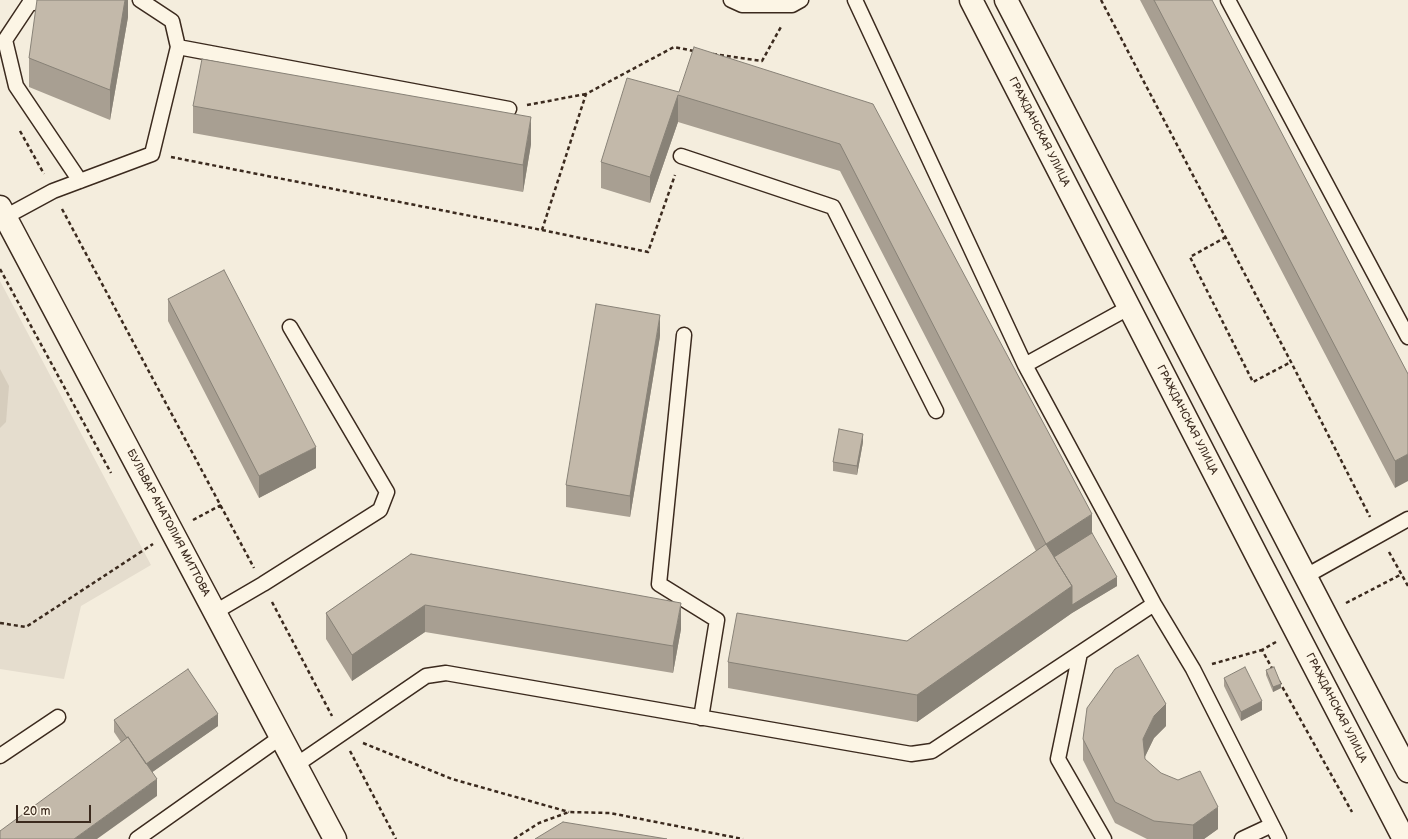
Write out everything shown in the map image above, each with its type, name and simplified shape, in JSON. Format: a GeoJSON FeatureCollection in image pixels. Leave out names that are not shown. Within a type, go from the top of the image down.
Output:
{"type":"FeatureCollection","features":[{"type":"Feature","properties":{"kind":"main road","name":"ГРАЖДАНСКАЯ УЛИЦА"},"geometry":{"type":"LineString","coordinates":[[971,0],[1404,839]]}},
{"type":"Feature","properties":{"kind":"main road"},"geometry":{"type":"LineString","coordinates":[[1006,0],[1408,771]]}},
{"type":"Feature","properties":{"kind":"main road","name":"БУЛЬВАР АНАТОЛИЯ МИТТОВА"},"geometry":{"type":"LineString","coordinates":[[3,212],[335,839]]}},
{"type":"Feature","properties":{"kind":"main road"},"geometry":{"type":"LineString","coordinates":[[1276,593],[1306,576]]}},
{"type":"Feature","properties":{"kind":"lane"},"geometry":{"type":"LineString","coordinates":[[49,0],[29,4],[5,40],[16,86],[80,181]]}},
{"type":"Feature","properties":{"kind":"lane"},"geometry":{"type":"LineString","coordinates":[[3,212],[53,191],[152,154],[178,47],[172,21],[140,0]]}},
{"type":"Feature","properties":{"kind":"lane"},"geometry":{"type":"LineString","coordinates":[[731,0],[742,5],[797,2]]}},
{"type":"Feature","properties":{"kind":"lane"},"geometry":{"type":"LineString","coordinates":[[855,0],[1025,365],[1154,604],[1193,669],[1279,839]]}},
{"type":"Feature","properties":{"kind":"lane"},"geometry":{"type":"LineString","coordinates":[[1228,0],[1408,337]]}},
{"type":"Feature","properties":{"kind":"lane"},"geometry":{"type":"LineString","coordinates":[[178,47],[509,109]]}},
{"type":"Feature","properties":{"kind":"lane"},"geometry":{"type":"LineString","coordinates":[[681,156],[833,207],[936,411]]}},
{"type":"Feature","properties":{"kind":"lane"},"geometry":{"type":"LineString","coordinates":[[1025,365],[1130,307]]}},
{"type":"Feature","properties":{"kind":"lane"},"geometry":{"type":"LineString","coordinates":[[215,612],[263,584],[380,510],[387,492],[290,327]]}},
{"type":"Feature","properties":{"kind":"lane"},"geometry":{"type":"LineString","coordinates":[[684,335],[659,584],[717,620],[701,718]]}},
{"type":"Feature","properties":{"kind":"lane"},"geometry":{"type":"LineString","coordinates":[[1306,576],[1408,519]]}},
{"type":"Feature","properties":{"kind":"lane"},"geometry":{"type":"LineString","coordinates":[[296,765],[426,676],[446,673],[911,754],[932,751],[1154,604]]}},
{"type":"Feature","properties":{"kind":"lane"},"geometry":{"type":"LineString","coordinates":[[1080,653],[1058,759],[1104,839]]}},
{"type":"Feature","properties":{"kind":"lane"},"geometry":{"type":"LineString","coordinates":[[0,756],[58,717]]}},
{"type":"Feature","properties":{"kind":"lane"},"geometry":{"type":"LineString","coordinates":[[137,839],[281,737]]}},
{"type":"Feature","properties":{"kind":"lane"},"geometry":{"type":"LineString","coordinates":[[1242,839],[1272,825]]}},
{"type":"Feature","properties":{"kind":"path"},"geometry":{"type":"LineString","coordinates":[[1101,0],[1291,362],[1371,520]]}},
{"type":"Feature","properties":{"kind":"path"},"geometry":{"type":"LineString","coordinates":[[711,53],[762,61],[797,2]]}},
{"type":"Feature","properties":{"kind":"path"},"geometry":{"type":"LineString","coordinates":[[509,109],[586,94],[674,47],[696,51]]}},
{"type":"Feature","properties":{"kind":"path"},"geometry":{"type":"LineString","coordinates":[[542,230],[586,94]]}},
{"type":"Feature","properties":{"kind":"path"},"geometry":{"type":"LineString","coordinates":[[19,129],[263,584],[396,839]]}},
{"type":"Feature","properties":{"kind":"path"},"geometry":{"type":"LineString","coordinates":[[152,154],[648,252],[681,156]]}},
{"type":"Feature","properties":{"kind":"path"},"geometry":{"type":"LineString","coordinates":[[1226,237],[1190,257],[1254,382],[1291,362]]}},
{"type":"Feature","properties":{"kind":"path"},"geometry":{"type":"LineString","coordinates":[[0,623],[26,627],[172,532],[221,506]]}},
{"type":"Feature","properties":{"kind":"path"},"geometry":{"type":"LineString","coordinates":[[1386,547],[1408,586]]}},
{"type":"Feature","properties":{"kind":"path"},"geometry":{"type":"LineString","coordinates":[[1344,604],[1402,574]]}},
{"type":"Feature","properties":{"kind":"path"},"geometry":{"type":"LineString","coordinates":[[1193,669],[1262,650],[1279,640]]}},
{"type":"Feature","properties":{"kind":"path"},"geometry":{"type":"LineString","coordinates":[[1262,650],[1352,812]]}},
{"type":"Feature","properties":{"kind":"path"},"geometry":{"type":"LineString","coordinates":[[341,734],[452,779],[569,812],[610,813],[743,839]]}},
{"type":"Feature","properties":{"kind":"path"},"geometry":{"type":"LineString","coordinates":[[514,839],[539,824],[569,812]]}},
{"type":"Feature","properties":{"kind":"shaded area"},"geometry":{"type":"Polygon","coordinates":[[[0,281],[151,565],[81,606],[64,679],[0,669],[0,281]]]}},
{"type":"Feature","properties":{"kind":"shaded area"},"geometry":{"type":"Polygon","coordinates":[[[0,369],[9,386],[6,422],[0,428],[0,369]]]}},
{"type":"Feature","properties":{"kind":"building"},"geometry":{"type":"Polygon","coordinates":[[[37,0],[125,0],[110,90],[29,58],[37,0]]]}},
{"type":"Feature","properties":{"kind":"building"},"geometry":{"type":"Polygon","coordinates":[[[1154,0],[1212,0],[1408,374],[1408,454],[1395,461],[1154,0]]]}},
{"type":"Feature","properties":{"kind":"building"},"geometry":{"type":"Polygon","coordinates":[[[694,47],[873,104],[1092,514],[1046,544],[840,144],[678,95],[650,177],[601,162],[627,78],[679,92],[694,47]]]}},
{"type":"Feature","properties":{"kind":"building"},"geometry":{"type":"Polygon","coordinates":[[[202,59],[531,117],[523,165],[193,106],[202,59]]]}},
{"type":"Feature","properties":{"kind":"building"},"geometry":{"type":"Polygon","coordinates":[[[224,270],[316,447],[259,476],[168,299],[224,270]]]}},
{"type":"Feature","properties":{"kind":"building"},"geometry":{"type":"Polygon","coordinates":[[[596,304],[660,315],[630,496],[566,485],[596,304]]]}},
{"type":"Feature","properties":{"kind":"building"},"geometry":{"type":"Polygon","coordinates":[[[839,429],[863,434],[857,466],[833,462],[839,429]]]}},
{"type":"Feature","properties":{"kind":"building"},"geometry":{"type":"Polygon","coordinates":[[[1092,533],[1117,577],[1072,605],[1072,586],[1054,557],[1092,533]]]}},
{"type":"Feature","properties":{"kind":"building"},"geometry":{"type":"Polygon","coordinates":[[[1046,544],[1072,586],[917,695],[728,662],[737,613],[907,641],[1046,544]]]}},
{"type":"Feature","properties":{"kind":"building"},"geometry":{"type":"Polygon","coordinates":[[[411,554],[681,603],[673,646],[425,605],[352,655],[326,613],[411,554]]]}},
{"type":"Feature","properties":{"kind":"building"},"geometry":{"type":"Polygon","coordinates":[[[1138,655],[1166,704],[1154,716],[1143,739],[1145,759],[1161,773],[1178,780],[1200,771],[1218,807],[1193,825],[1154,821],[1115,802],[1083,739],[1087,708],[1115,669],[1138,655]]]}},
{"type":"Feature","properties":{"kind":"building"},"geometry":{"type":"Polygon","coordinates":[[[1245,667],[1262,701],[1241,712],[1224,678],[1245,667]]]}},
{"type":"Feature","properties":{"kind":"building"},"geometry":{"type":"Polygon","coordinates":[[[1274,667],[1281,684],[1273,687],[1266,670],[1274,667]]]}},
{"type":"Feature","properties":{"kind":"building"},"geometry":{"type":"Polygon","coordinates":[[[188,669],[218,714],[146,764],[128,737],[127,738],[114,720],[188,669]]]}},
{"type":"Feature","properties":{"kind":"building"},"geometry":{"type":"Polygon","coordinates":[[[128,737],[157,779],[74,839],[0,839],[0,831],[128,737]]]}},
{"type":"Feature","properties":{"kind":"building"},"geometry":{"type":"Polygon","coordinates":[[[563,822],[667,839],[535,839],[563,822]]]}}]}
